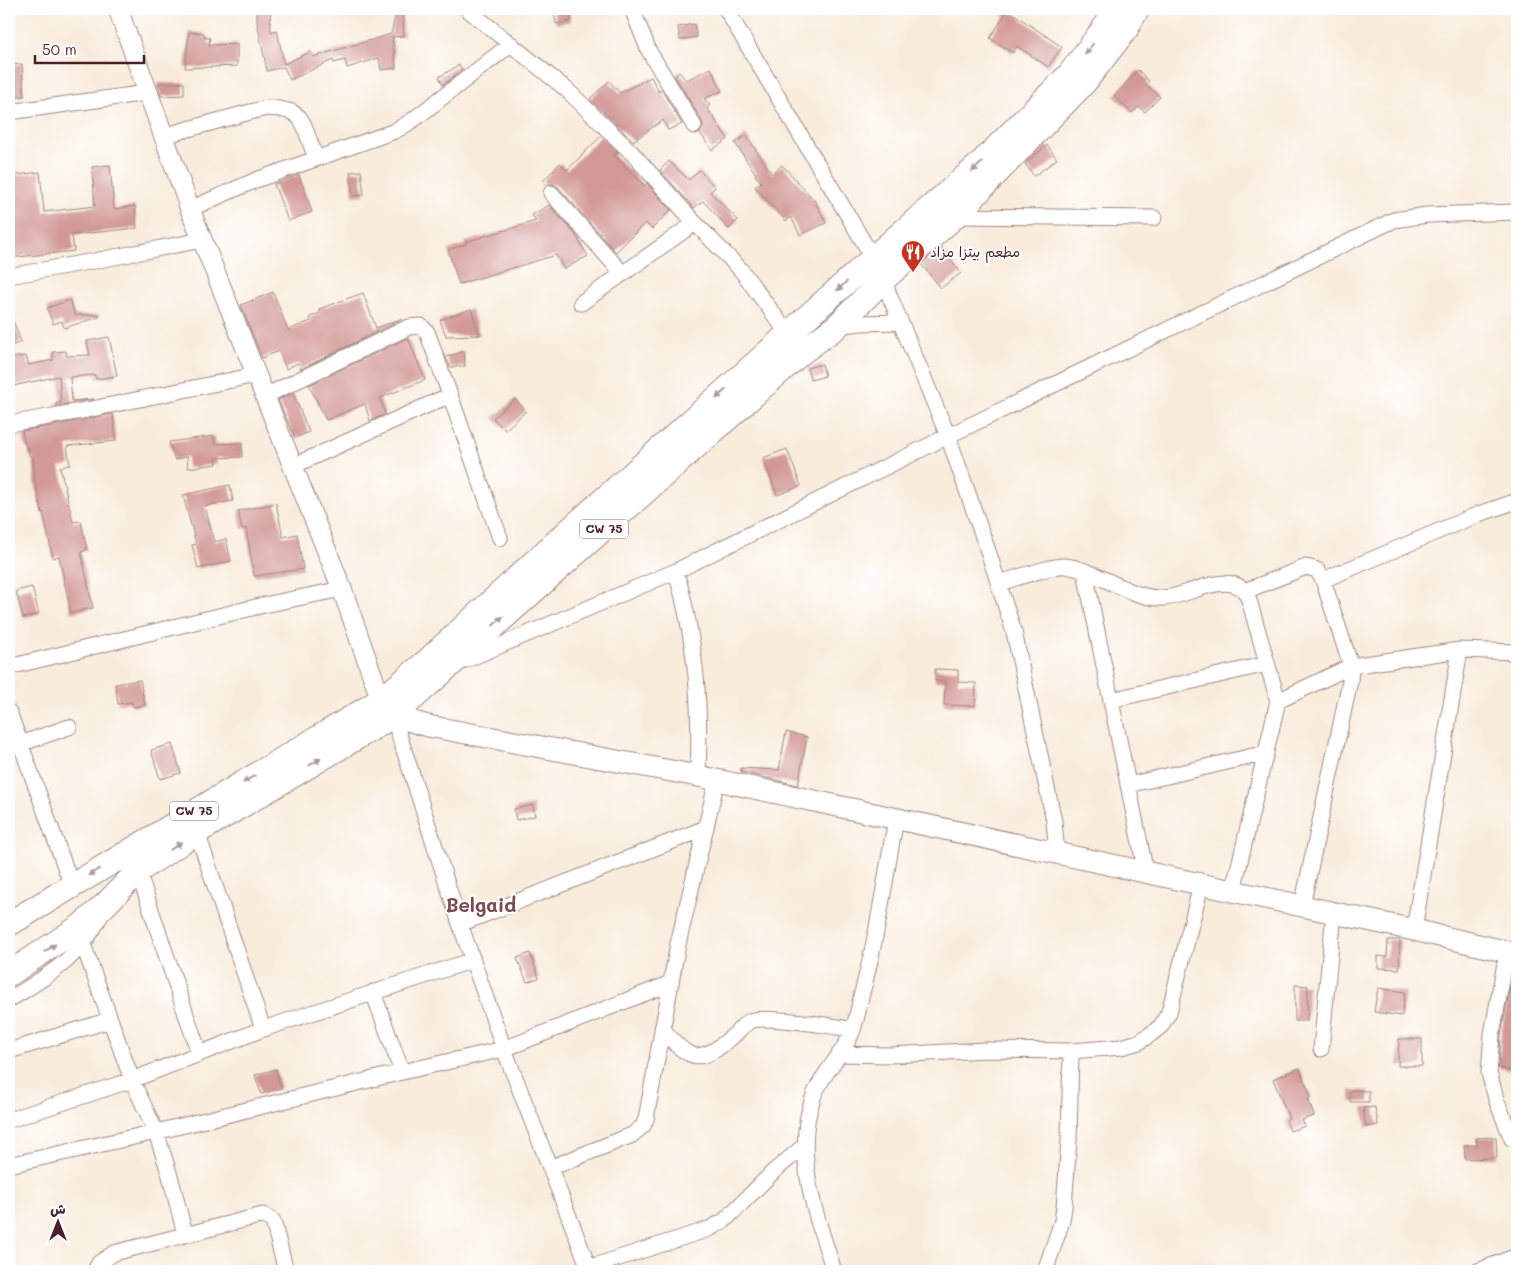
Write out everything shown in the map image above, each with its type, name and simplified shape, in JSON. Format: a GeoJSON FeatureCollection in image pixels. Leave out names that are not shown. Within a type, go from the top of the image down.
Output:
{"type":"FeatureCollection","features":[{"type":"Feature","properties":{"kind":"main road","name":"CW 75"},"geometry":{"type":"LineString","coordinates":[[9,924],[72,886],[134,861],[197,832],[387,708],[551,561],[788,334],[872,258],[980,165],[1069,75],[1111,19],[1116,9]]}},
{"type":"Feature","properties":{"kind":"main road","name":"CW 75"},"geometry":{"type":"LineString","coordinates":[[551,561],[802,352],[836,327],[883,280],[954,216],[1084,83],[1126,29],[1137,9]]}},
{"type":"Feature","properties":{"kind":"main road","name":"CW 75"},"geometry":{"type":"LineString","coordinates":[[9,974],[68,936],[106,904],[134,861],[387,708]]}},
{"type":"Feature","properties":{"kind":"main road"},"geometry":{"type":"LineString","coordinates":[[387,708],[428,726],[707,778],[1514,953]]}},
{"type":"Feature","properties":{"kind":"street"},"geometry":{"type":"LineString","coordinates":[[118,9],[190,209],[342,588],[387,708],[504,1049],[589,1270],[709,1229],[724,1221],[774,1172],[804,1146]]}},
{"type":"Feature","properties":{"kind":"street"},"geometry":{"type":"LineString","coordinates":[[467,9],[566,88],[625,145],[695,223],[741,270],[802,352]]}},
{"type":"Feature","properties":{"kind":"street"},"geometry":{"type":"LineString","coordinates":[[632,9],[649,51],[694,126]]}},
{"type":"Feature","properties":{"kind":"street"},"geometry":{"type":"LineString","coordinates":[[726,9],[872,258],[948,436],[1014,632],[1054,822],[1057,854]]}},
{"type":"Feature","properties":{"kind":"street"},"geometry":{"type":"LineString","coordinates":[[190,209],[256,180],[395,131],[511,44]]}},
{"type":"Feature","properties":{"kind":"street"},"geometry":{"type":"LineString","coordinates":[[9,112],[147,93]]}},
{"type":"Feature","properties":{"kind":"street"},"geometry":{"type":"LineString","coordinates":[[163,136],[258,110],[279,109],[300,116],[316,159]]}},
{"type":"Feature","properties":{"kind":"street"},"geometry":{"type":"LineString","coordinates":[[550,193],[623,274]]}},
{"type":"Feature","properties":{"kind":"street"},"geometry":{"type":"LineString","coordinates":[[432,668],[479,653],[676,571],[948,436],[1394,220],[1427,215],[1517,212]]}},
{"type":"Feature","properties":{"kind":"street"},"geometry":{"type":"LineString","coordinates":[[954,216],[1154,218]]}},
{"type":"Feature","properties":{"kind":"street"},"geometry":{"type":"LineString","coordinates":[[581,303],[695,223]]}},
{"type":"Feature","properties":{"kind":"street"},"geometry":{"type":"LineString","coordinates":[[9,276],[202,240]]}},
{"type":"Feature","properties":{"kind":"street"},"geometry":{"type":"LineString","coordinates":[[836,327],[900,322]]}},
{"type":"Feature","properties":{"kind":"street"},"geometry":{"type":"LineString","coordinates":[[265,396],[415,326],[425,328],[500,538]]}},
{"type":"Feature","properties":{"kind":"street"},"geometry":{"type":"LineString","coordinates":[[9,424],[256,375]]}},
{"type":"Feature","properties":{"kind":"street"},"geometry":{"type":"LineString","coordinates":[[293,466],[450,395]]}},
{"type":"Feature","properties":{"kind":"street"},"geometry":{"type":"LineString","coordinates":[[1322,580],[1479,514],[1517,501]]}},
{"type":"Feature","properties":{"kind":"street"},"geometry":{"type":"LineString","coordinates":[[998,583],[1064,565],[1150,597],[1171,597],[1218,584],[1239,586],[1245,591],[1278,701],[1233,891]]}},
{"type":"Feature","properties":{"kind":"street"},"geometry":{"type":"LineString","coordinates":[[1245,591],[1306,567],[1317,570],[1351,666],[1350,681],[1302,906]]}},
{"type":"Feature","properties":{"kind":"street"},"geometry":{"type":"LineString","coordinates":[[550,1168],[632,1135],[643,1126],[646,1119],[678,944],[706,828],[707,778],[700,728],[695,664],[686,605],[676,571]]}},
{"type":"Feature","properties":{"kind":"street"},"geometry":{"type":"LineString","coordinates":[[1085,572],[1146,873]]}},
{"type":"Feature","properties":{"kind":"street"},"geometry":{"type":"LineString","coordinates":[[9,667],[342,588]]}},
{"type":"Feature","properties":{"kind":"street"},"geometry":{"type":"LineString","coordinates":[[1414,930],[1460,650]]}},
{"type":"Feature","properties":{"kind":"street"},"geometry":{"type":"LineString","coordinates":[[1278,701],[1351,666],[1460,650],[1517,652]]}},
{"type":"Feature","properties":{"kind":"street"},"geometry":{"type":"LineString","coordinates":[[1111,700],[1267,664]]}},
{"type":"Feature","properties":{"kind":"street"},"geometry":{"type":"LineString","coordinates":[[9,712],[72,886]]}},
{"type":"Feature","properties":{"kind":"street"},"geometry":{"type":"LineString","coordinates":[[20,744],[69,727]]}},
{"type":"Feature","properties":{"kind":"street"},"geometry":{"type":"LineString","coordinates":[[1128,785],[1266,752]]}},
{"type":"Feature","properties":{"kind":"street"},"geometry":{"type":"LineString","coordinates":[[834,1271],[811,1196],[804,1146],[808,1115],[814,1095],[825,1073],[853,1030],[869,970],[896,819]]}},
{"type":"Feature","properties":{"kind":"street"},"geometry":{"type":"LineString","coordinates":[[460,924],[706,828]]}},
{"type":"Feature","properties":{"kind":"street"},"geometry":{"type":"LineString","coordinates":[[197,832],[263,1029]]}},
{"type":"Feature","properties":{"kind":"street"},"geometry":{"type":"LineString","coordinates":[[134,861],[199,1053]]}},
{"type":"Feature","properties":{"kind":"street"},"geometry":{"type":"LineString","coordinates":[[839,1054],[891,1055],[985,1050],[1071,1051],[1130,1045],[1152,1034],[1160,1026],[1171,1007],[1201,885]]}},
{"type":"Feature","properties":{"kind":"street"},"geometry":{"type":"LineString","coordinates":[[9,1000],[53,973],[84,944],[106,904]]}},
{"type":"Feature","properties":{"kind":"street"},"geometry":{"type":"LineString","coordinates":[[1321,1049],[1334,913]]}},
{"type":"Feature","properties":{"kind":"street"},"geometry":{"type":"LineString","coordinates":[[84,944],[132,1080],[156,1132],[185,1234]]}},
{"type":"Feature","properties":{"kind":"street"},"geometry":{"type":"LineString","coordinates":[[1512,1139],[1497,1102],[1489,1073],[1492,1034],[1514,953]]}},
{"type":"Feature","properties":{"kind":"street"},"geometry":{"type":"LineString","coordinates":[[9,1120],[132,1080],[263,1029],[473,960]]}},
{"type":"Feature","properties":{"kind":"street"},"geometry":{"type":"LineString","coordinates":[[9,1165],[504,1049],[671,983]]}},
{"type":"Feature","properties":{"kind":"street"},"geometry":{"type":"LineString","coordinates":[[373,992],[402,1072]]}},
{"type":"Feature","properties":{"kind":"street"},"geometry":{"type":"LineString","coordinates":[[9,1051],[110,1020]]}},
{"type":"Feature","properties":{"kind":"street"},"geometry":{"type":"LineString","coordinates":[[662,1028],[682,1051],[700,1056],[713,1052],[751,1020],[823,1024],[853,1030]]}},
{"type":"Feature","properties":{"kind":"street"},"geometry":{"type":"LineString","coordinates":[[1045,1271],[1062,1221],[1064,1207],[1069,1140],[1071,1051]]}},
{"type":"Feature","properties":{"kind":"street"},"geometry":{"type":"LineString","coordinates":[[95,1271],[99,1263],[114,1253],[263,1215],[273,1221],[286,1271]]}},
{"type":"Feature","properties":{"kind":"street"},"geometry":{"type":"LineString","coordinates":[[1478,1271],[1517,1256]]}},
{"type":"Feature","properties":{"kind":"building"},"geometry":{"type":"Polygon","coordinates":[[[257,9],[270,9],[271,32],[277,30],[284,64],[310,52],[313,57],[391,34],[397,9],[402,9],[404,36],[392,37],[396,68],[381,70],[379,58],[347,68],[345,60],[334,63],[333,60],[290,80],[284,67],[267,71],[257,22],[257,9]]]}},
{"type":"Feature","properties":{"kind":"building"},"geometry":{"type":"Polygon","coordinates":[[[554,9],[569,9],[571,21],[556,24],[554,9]]]}},
{"type":"Feature","properties":{"kind":"building"},"geometry":{"type":"Polygon","coordinates":[[[1008,10],[1062,47],[1048,67],[1017,46],[1013,53],[990,38],[1008,10]]]}},
{"type":"Feature","properties":{"kind":"building"},"geometry":{"type":"Polygon","coordinates":[[[694,24],[697,37],[680,40],[678,27],[694,24]]]}},
{"type":"Feature","properties":{"kind":"building"},"geometry":{"type":"Polygon","coordinates":[[[189,32],[204,33],[204,37],[210,38],[209,45],[237,44],[237,66],[185,68],[189,32]]]}},
{"type":"Feature","properties":{"kind":"building"},"geometry":{"type":"Polygon","coordinates":[[[22,64],[24,96],[9,97],[9,65],[22,64]]]}},
{"type":"Feature","properties":{"kind":"building"},"geometry":{"type":"Polygon","coordinates":[[[459,65],[462,70],[443,85],[439,77],[459,65]]]}},
{"type":"Feature","properties":{"kind":"building"},"geometry":{"type":"Polygon","coordinates":[[[711,68],[722,91],[704,99],[710,105],[707,108],[728,139],[712,150],[700,133],[703,126],[702,121],[675,76],[679,72],[686,80],[711,68]]]}},
{"type":"Feature","properties":{"kind":"building"},"geometry":{"type":"Polygon","coordinates":[[[1138,70],[1149,81],[1146,84],[1160,97],[1145,112],[1139,107],[1132,113],[1114,96],[1138,70]]]}},
{"type":"Feature","properties":{"kind":"building"},"geometry":{"type":"Polygon","coordinates":[[[651,77],[659,92],[661,89],[682,124],[668,130],[663,120],[633,141],[590,99],[609,81],[620,93],[651,77]]]}},
{"type":"Feature","properties":{"kind":"building"},"geometry":{"type":"Polygon","coordinates":[[[158,83],[184,83],[184,95],[161,96],[158,83]]]}},
{"type":"Feature","properties":{"kind":"building"},"geometry":{"type":"Polygon","coordinates":[[[746,135],[772,174],[782,165],[815,201],[826,223],[800,235],[791,217],[786,221],[755,187],[761,182],[735,143],[746,135]]]}},
{"type":"Feature","properties":{"kind":"building"},"geometry":{"type":"Polygon","coordinates":[[[601,136],[618,152],[614,155],[645,186],[647,183],[671,210],[652,229],[645,223],[616,252],[558,187],[553,184],[547,185],[543,181],[560,163],[567,170],[601,136]]]}},
{"type":"Feature","properties":{"kind":"building"},"geometry":{"type":"Polygon","coordinates":[[[1047,145],[1057,159],[1034,176],[1025,164],[1047,145]]]}},
{"type":"Feature","properties":{"kind":"building"},"geometry":{"type":"Polygon","coordinates":[[[669,161],[689,180],[699,170],[715,187],[710,192],[738,220],[729,229],[703,201],[694,208],[660,170],[669,161]]]}},
{"type":"Feature","properties":{"kind":"building"},"geometry":{"type":"Polygon","coordinates":[[[110,165],[114,209],[135,206],[137,228],[72,235],[74,251],[9,258],[9,176],[40,172],[44,212],[95,206],[92,167],[110,165]]]}},
{"type":"Feature","properties":{"kind":"building"},"geometry":{"type":"Polygon","coordinates":[[[361,171],[364,195],[353,196],[350,172],[361,171]]]}},
{"type":"Feature","properties":{"kind":"building"},"geometry":{"type":"Polygon","coordinates":[[[299,175],[312,212],[288,221],[274,184],[299,175]]]}},
{"type":"Feature","properties":{"kind":"building"},"geometry":{"type":"Polygon","coordinates":[[[549,205],[575,234],[588,256],[564,269],[556,255],[459,284],[448,250],[466,244],[465,242],[536,221],[532,215],[549,205]]]}},
{"type":"Feature","properties":{"kind":"building"},"geometry":{"type":"Polygon","coordinates":[[[941,247],[961,273],[941,288],[921,264],[941,247]]]}},
{"type":"Feature","properties":{"kind":"building"},"geometry":{"type":"Polygon","coordinates":[[[273,292],[288,330],[311,321],[310,317],[320,313],[319,309],[363,293],[376,328],[401,320],[301,369],[298,363],[286,369],[279,351],[262,358],[241,305],[273,292]]]}},
{"type":"Feature","properties":{"kind":"building"},"geometry":{"type":"Polygon","coordinates":[[[70,300],[75,315],[99,315],[99,317],[64,328],[62,321],[53,324],[47,308],[70,300]]]}},
{"type":"Feature","properties":{"kind":"building"},"geometry":{"type":"Polygon","coordinates":[[[471,309],[480,335],[446,336],[440,320],[471,309]]]}},
{"type":"Feature","properties":{"kind":"building"},"geometry":{"type":"Polygon","coordinates":[[[9,312],[21,342],[9,347],[9,312]]]}},
{"type":"Feature","properties":{"kind":"building"},"geometry":{"type":"Polygon","coordinates":[[[109,337],[117,376],[96,379],[95,375],[70,377],[72,401],[94,399],[56,406],[56,403],[61,403],[59,376],[13,386],[9,358],[26,356],[29,365],[53,360],[53,352],[66,351],[66,356],[90,355],[87,341],[109,337]]]}},
{"type":"Feature","properties":{"kind":"building"},"geometry":{"type":"Polygon","coordinates":[[[408,338],[425,380],[380,398],[385,414],[370,421],[365,404],[326,420],[309,385],[408,338]]]}},
{"type":"Feature","properties":{"kind":"building"},"geometry":{"type":"Polygon","coordinates":[[[464,351],[465,366],[450,367],[446,357],[464,351]]]}},
{"type":"Feature","properties":{"kind":"building"},"geometry":{"type":"Polygon","coordinates":[[[822,364],[825,376],[811,380],[807,368],[822,364]]]}},
{"type":"Feature","properties":{"kind":"building"},"geometry":{"type":"Polygon","coordinates":[[[293,393],[309,432],[295,438],[278,400],[293,393]]]}},
{"type":"Feature","properties":{"kind":"building"},"geometry":{"type":"Polygon","coordinates":[[[515,399],[526,411],[505,430],[493,418],[515,399]]]}},
{"type":"Feature","properties":{"kind":"building"},"geometry":{"type":"Polygon","coordinates":[[[113,414],[116,441],[67,446],[70,465],[60,467],[73,522],[81,521],[87,550],[81,552],[93,608],[71,613],[59,556],[53,558],[42,513],[35,483],[33,457],[29,456],[29,448],[26,449],[22,431],[113,414]]]}},
{"type":"Feature","properties":{"kind":"building"},"geometry":{"type":"Polygon","coordinates":[[[214,436],[215,444],[242,443],[242,457],[216,458],[217,464],[188,468],[187,456],[175,460],[169,442],[214,436]]]}},
{"type":"Feature","properties":{"kind":"building"},"geometry":{"type":"Polygon","coordinates":[[[787,449],[801,486],[777,495],[763,458],[787,449]]]}},
{"type":"Feature","properties":{"kind":"building"},"geometry":{"type":"Polygon","coordinates":[[[230,485],[233,501],[205,506],[214,542],[226,539],[231,561],[198,569],[192,545],[196,544],[183,495],[230,485]]]}},
{"type":"Feature","properties":{"kind":"building"},"geometry":{"type":"Polygon","coordinates":[[[276,503],[283,537],[297,534],[303,569],[254,576],[246,528],[242,529],[238,511],[276,503]]]}},
{"type":"Feature","properties":{"kind":"building"},"geometry":{"type":"Polygon","coordinates":[[[32,587],[39,614],[23,618],[16,591],[32,587]]]}},
{"type":"Feature","properties":{"kind":"building"},"geometry":{"type":"Polygon","coordinates":[[[935,669],[958,670],[958,682],[976,683],[975,706],[944,705],[945,681],[935,681],[935,669]]]}},
{"type":"Feature","properties":{"kind":"building"},"geometry":{"type":"Polygon","coordinates":[[[140,680],[145,705],[133,707],[132,702],[118,704],[115,684],[140,680]]]}},
{"type":"Feature","properties":{"kind":"building"},"geometry":{"type":"Polygon","coordinates":[[[786,732],[807,737],[798,785],[741,772],[741,768],[779,770],[786,732]]]}},
{"type":"Feature","properties":{"kind":"building"},"geometry":{"type":"Polygon","coordinates":[[[172,744],[181,773],[160,779],[151,750],[172,744]]]}},
{"type":"Feature","properties":{"kind":"building"},"geometry":{"type":"Polygon","coordinates":[[[533,805],[535,816],[516,820],[514,809],[533,805]]]}},
{"type":"Feature","properties":{"kind":"building"},"geometry":{"type":"Polygon","coordinates":[[[1388,940],[1400,940],[1399,969],[1378,968],[1378,956],[1387,957],[1388,940]]]}},
{"type":"Feature","properties":{"kind":"building"},"geometry":{"type":"Polygon","coordinates":[[[530,953],[539,978],[527,982],[517,958],[530,953]]]}},
{"type":"Feature","properties":{"kind":"building"},"geometry":{"type":"Polygon","coordinates":[[[1513,970],[1517,970],[1517,1072],[1499,1068],[1501,1035],[1513,970]]]}},
{"type":"Feature","properties":{"kind":"building"},"geometry":{"type":"Polygon","coordinates":[[[1295,985],[1308,986],[1307,1021],[1295,1021],[1295,985]]]}},
{"type":"Feature","properties":{"kind":"building"},"geometry":{"type":"Polygon","coordinates":[[[1378,988],[1405,992],[1402,1016],[1374,1012],[1378,988]]]}},
{"type":"Feature","properties":{"kind":"building"},"geometry":{"type":"Polygon","coordinates":[[[1399,1039],[1422,1039],[1422,1066],[1398,1066],[1399,1039]]]}},
{"type":"Feature","properties":{"kind":"building"},"geometry":{"type":"Polygon","coordinates":[[[1299,1068],[1311,1097],[1308,1099],[1314,1116],[1302,1120],[1305,1126],[1290,1131],[1286,1120],[1289,1118],[1273,1079],[1299,1068]]]}},
{"type":"Feature","properties":{"kind":"building"},"geometry":{"type":"Polygon","coordinates":[[[276,1069],[281,1088],[261,1094],[255,1075],[276,1069]]]}},
{"type":"Feature","properties":{"kind":"building"},"geometry":{"type":"Polygon","coordinates":[[[1350,1090],[1369,1091],[1369,1102],[1350,1102],[1350,1090]]]}},
{"type":"Feature","properties":{"kind":"building"},"geometry":{"type":"Polygon","coordinates":[[[1375,1107],[1378,1125],[1366,1127],[1363,1108],[1375,1107]]]}},
{"type":"Feature","properties":{"kind":"building"},"geometry":{"type":"Polygon","coordinates":[[[1496,1137],[1497,1158],[1465,1159],[1464,1145],[1477,1145],[1476,1138],[1496,1137]]]}},
{"type":"Feature","properties":{"kind":"place","name":"مطعم بيتزا مزاد"},"geometry":{"type":"Point","coordinates":[913,273]}},
{"type":"Feature","properties":{"kind":"district","name":"Belgaid"},"geometry":{"type":"Point","coordinates":[481,905]}}]}
